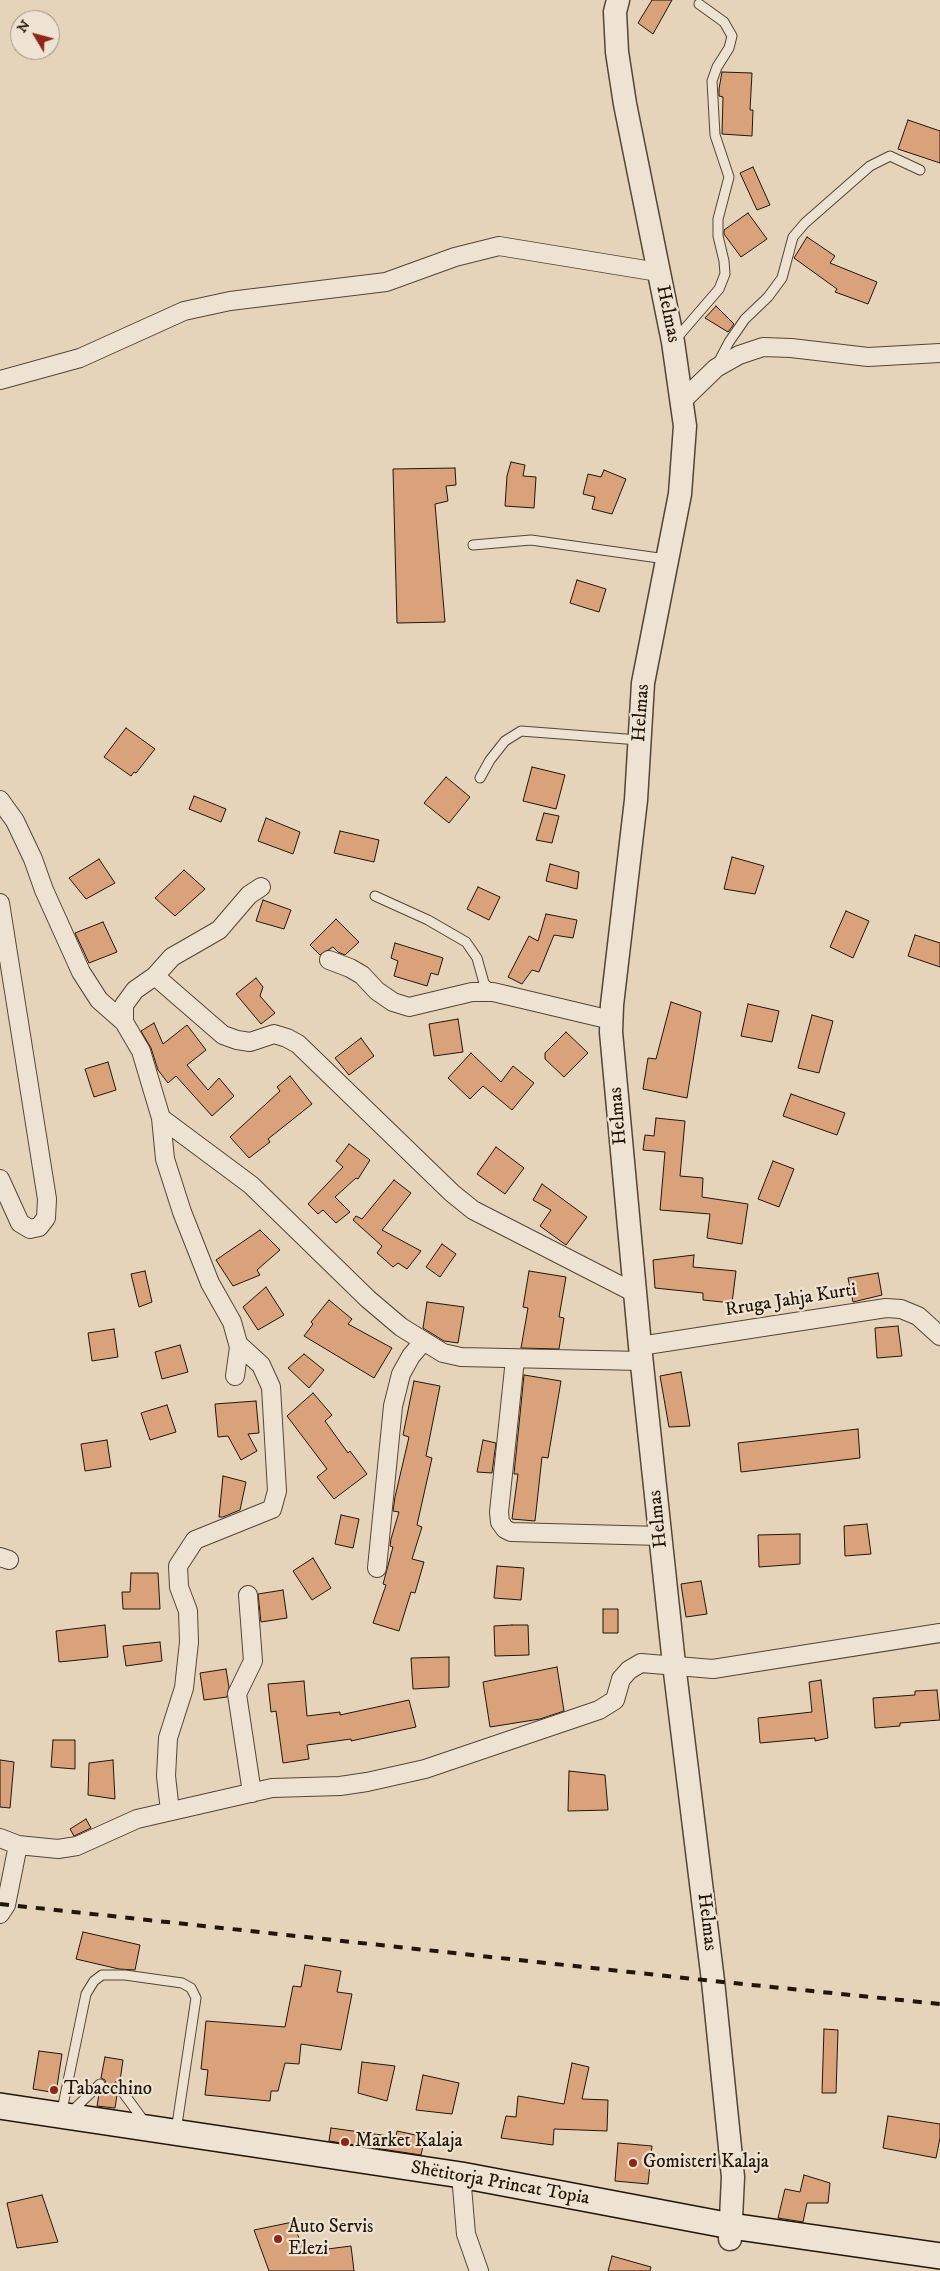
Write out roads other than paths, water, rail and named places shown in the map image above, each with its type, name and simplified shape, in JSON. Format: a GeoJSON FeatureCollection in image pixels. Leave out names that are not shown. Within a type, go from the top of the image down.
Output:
{"type":"FeatureCollection","features":[{"type":"Feature","properties":{"kind":"main road","name":"Shëtitorja Princat Topia"},"geometry":{"type":"LineString","coordinates":[[0,2106],[461,2175],[731,2232],[940,2256]]}},
{"type":"Feature","properties":{"kind":"street","name":"Helmas"},"geometry":{"type":"LineString","coordinates":[[618,0],[615,12],[618,61],[673,342],[685,426],[680,494],[644,683],[636,800],[612,1020],[641,1354],[674,1664],[716,2011],[733,2177],[731,2232]]}},
{"type":"Feature","properties":{"kind":"street"},"geometry":{"type":"LineString","coordinates":[[0,380],[80,358],[184,311],[230,301],[386,282],[455,257],[500,246],[658,272]]}},
{"type":"Feature","properties":{"kind":"street"},"geometry":{"type":"LineString","coordinates":[[682,401],[716,368],[739,355],[763,347],[791,348],[868,357],[940,353]]}},
{"type":"Feature","properties":{"kind":"street"},"geometry":{"type":"LineString","coordinates":[[0,800],[15,821],[33,858],[44,890],[81,972],[100,1000],[124,1022],[141,1051],[161,1118],[165,1159],[210,1282],[232,1322],[238,1344],[234,1376]]}},
{"type":"Feature","properties":{"kind":"street"},"geometry":{"type":"LineString","coordinates":[[124,1022],[124,1005],[135,990],[155,976],[172,957],[219,930],[249,895],[261,887]]}},
{"type":"Feature","properties":{"kind":"street"},"geometry":{"type":"LineString","coordinates":[[0,903],[47,1199],[46,1218],[39,1227],[30,1229],[20,1223],[0,1179]]}},
{"type":"Feature","properties":{"kind":"street"},"geometry":{"type":"LineString","coordinates":[[329,960],[362,975],[377,991],[393,1002],[409,1007],[472,992],[493,992],[612,1020]]}},
{"type":"Feature","properties":{"kind":"street"},"geometry":{"type":"LineString","coordinates":[[155,976],[223,1034],[237,1040],[250,1042],[274,1034],[288,1038],[298,1044],[452,1193],[474,1210],[635,1293]]}},
{"type":"Feature","properties":{"kind":"street","name":"Rruga Jahja Kurti"},"geometry":{"type":"LineString","coordinates":[[161,1118],[251,1185],[368,1299],[401,1327],[443,1354],[461,1357],[515,1359],[641,1354],[886,1308],[901,1308],[918,1316],[940,1336]]}},
{"type":"Feature","properties":{"kind":"street"},"geometry":{"type":"LineString","coordinates":[[377,1568],[393,1406],[401,1374],[411,1356],[423,1342]]}},
{"type":"Feature","properties":{"kind":"street"},"geometry":{"type":"LineString","coordinates":[[170,1811],[166,1776],[168,1738],[184,1688],[189,1642],[188,1611],[180,1587],[178,1566],[195,1540],[272,1509],[277,1491],[271,1387],[262,1365],[238,1344]]}},
{"type":"Feature","properties":{"kind":"street"},"geometry":{"type":"LineString","coordinates":[[515,1359],[499,1512],[500,1522],[505,1529],[511,1532],[661,1536]]}},
{"type":"Feature","properties":{"kind":"street"},"geometry":{"type":"LineString","coordinates":[[248,1595],[253,1660],[237,1694],[252,1793]]}},
{"type":"Feature","properties":{"kind":"street"},"geometry":{"type":"LineString","coordinates":[[0,1838],[18,1845],[58,1849],[77,1846],[137,1819],[252,1793],[289,1786],[340,1786],[425,1770],[599,1710],[615,1700],[621,1679],[629,1670],[641,1663],[674,1664],[713,1669],[940,1633]]}},
{"type":"Feature","properties":{"kind":"street"},"geometry":{"type":"LineString","coordinates":[[0,1914],[6,1904],[18,1845]]}},
{"type":"Feature","properties":{"kind":"street"},"geometry":{"type":"LineString","coordinates":[[461,2175],[466,2234],[479,2271]]}},
{"type":"Feature","properties":{"kind":"lane"},"geometry":{"type":"LineString","coordinates":[[673,342],[719,289],[725,274],[724,260],[718,236],[718,219],[729,177],[715,135],[712,81],[716,67],[729,48],[732,36],[724,22],[699,4]]}},
{"type":"Feature","properties":{"kind":"lane"},"geometry":{"type":"LineString","coordinates":[[716,368],[729,342],[745,320],[768,297],[782,278],[794,237],[805,222],[870,166],[890,156],[920,170]]}},
{"type":"Feature","properties":{"kind":"lane"},"geometry":{"type":"LineString","coordinates":[[473,545],[531,540],[668,559]]}},
{"type":"Feature","properties":{"kind":"lane"},"geometry":{"type":"LineString","coordinates":[[480,778],[490,760],[506,741],[521,731],[640,740]]}},
{"type":"Feature","properties":{"kind":"lane"},"geometry":{"type":"LineString","coordinates":[[375,896],[428,920],[466,942],[477,958],[484,983],[493,992]]}},
{"type":"Feature","properties":{"kind":"lane"},"geometry":{"type":"LineString","coordinates":[[64,2115],[86,1994],[94,1981],[102,1975],[125,1975],[182,1982],[191,1988],[196,1998],[175,2132]]}},
{"type":"Feature","properties":{"kind":"lane"},"geometry":{"type":"LineString","coordinates":[[64,2115],[100,2084]]}},
{"type":"Feature","properties":{"kind":"lane"},"geometry":{"type":"LineString","coordinates":[[119,2087],[150,2128]]}},
{"type":"Feature","properties":{"kind":"railway"},"geometry":{"type":"LineString","coordinates":[[0,1904],[940,2004]]}},
{"type":"Feature","properties":{"kind":"place","name":"Tabacchino"},"geometry":{"type":"Point","coordinates":[54,2090]}},
{"type":"Feature","properties":{"kind":"place","name":"Market Kalaja"},"geometry":{"type":"Point","coordinates":[345,2142]}},
{"type":"Feature","properties":{"kind":"place","name":"Gomisteri Kalaja"},"geometry":{"type":"Point","coordinates":[633,2163]}},
{"type":"Feature","properties":{"kind":"place","name":"Auto Servis Elezi"},"geometry":{"type":"Point","coordinates":[278,2239]}}]}
